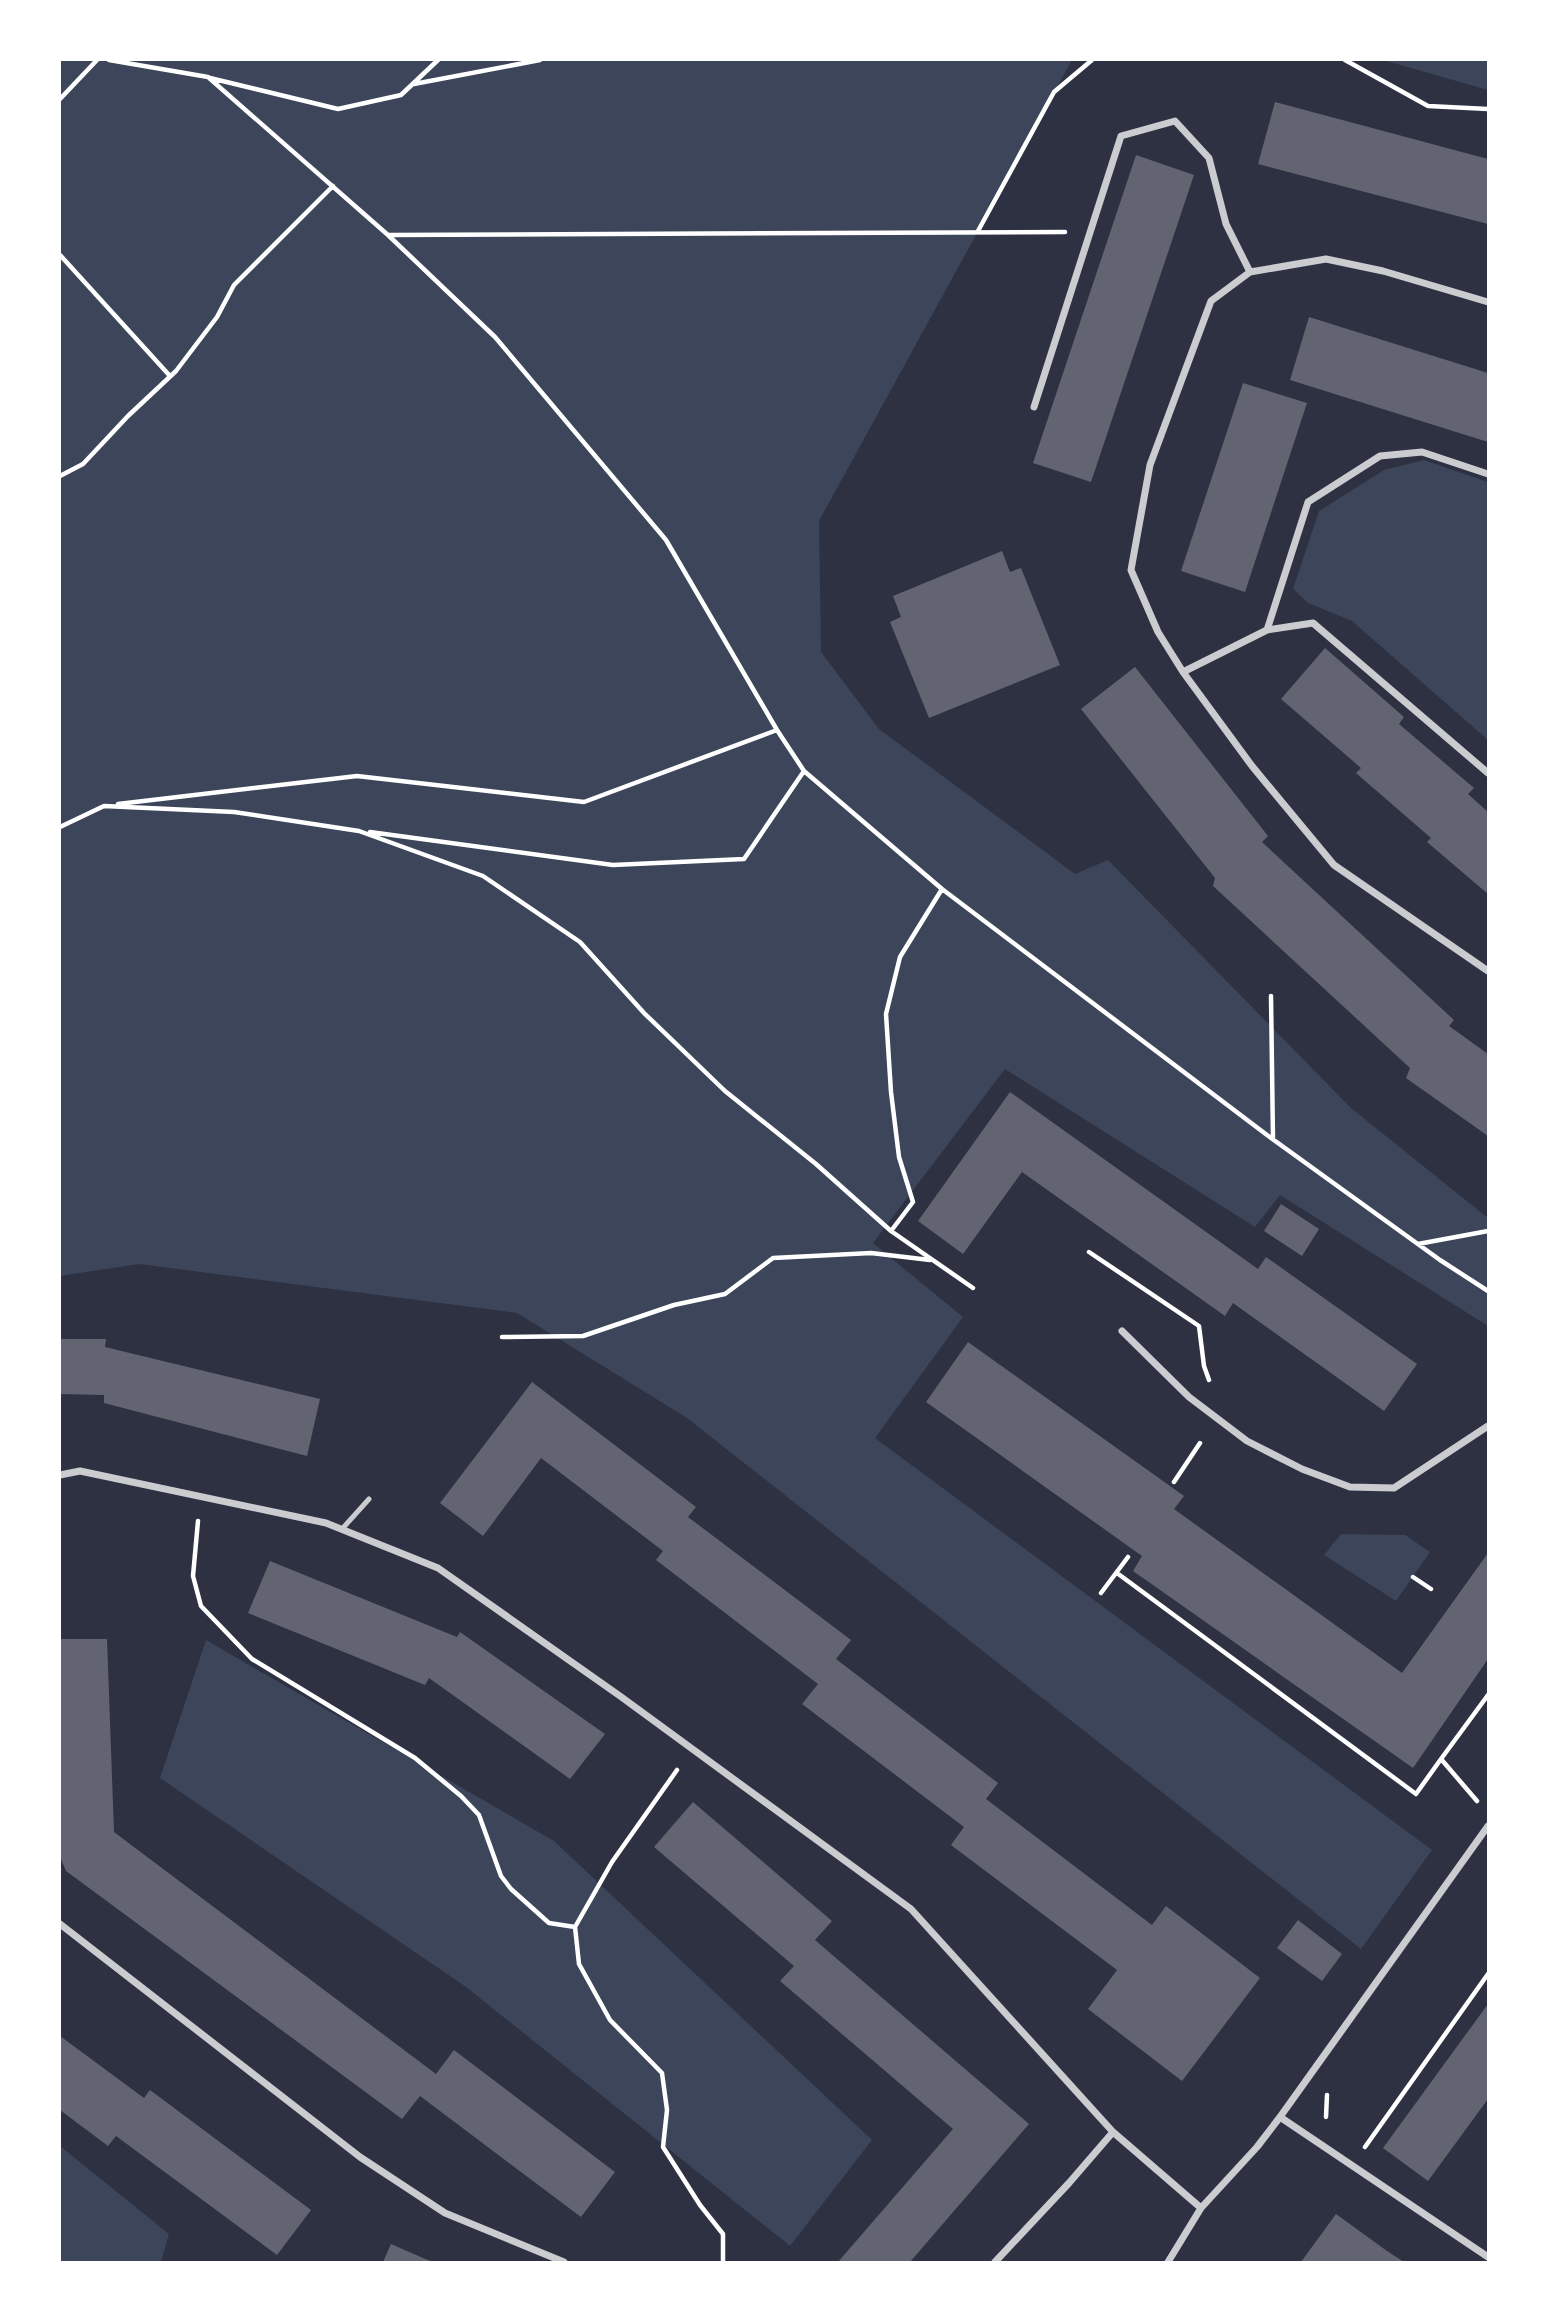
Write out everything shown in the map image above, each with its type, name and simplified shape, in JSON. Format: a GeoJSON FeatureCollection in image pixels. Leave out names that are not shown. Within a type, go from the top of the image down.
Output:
{"type":"FeatureCollection","features":[{"type":"Feature","properties":{"kind":"street"},"geometry":{"type":"LineString","coordinates":[[1034,407],[1122,136],[1175,121],[1209,158],[1226,224],[1250,272]]}},
{"type":"Feature","properties":{"kind":"street"},"geometry":{"type":"LineString","coordinates":[[1489,302],[1383,271],[1326,259],[1250,272],[1211,301],[1150,465],[1131,570],[1158,632],[1183,672],[1252,766],[1334,865],[1489,971]]}},
{"type":"Feature","properties":{"kind":"street"},"geometry":{"type":"LineString","coordinates":[[1267,630],[1308,502],[1380,456],[1422,452],[1489,474]]}},
{"type":"Feature","properties":{"kind":"street"},"geometry":{"type":"LineString","coordinates":[[1183,672],[1267,630],[1313,623],[1489,773]]}},
{"type":"Feature","properties":{"kind":"street"},"geometry":{"type":"LineString","coordinates":[[1122,1331],[1189,1397],[1247,1441],[1302,1469],[1350,1487],[1394,1488],[1489,1426]]}},
{"type":"Feature","properties":{"kind":"street"},"geometry":{"type":"LineString","coordinates":[[60,1475],[80,1471],[326,1523],[439,1567],[911,1909],[1113,2132],[1201,2208]]}},
{"type":"Feature","properties":{"kind":"street"},"geometry":{"type":"LineString","coordinates":[[1168,2263],[1201,2208],[1280,2118],[1489,1826]]}},
{"type":"Feature","properties":{"kind":"street"},"geometry":{"type":"LineString","coordinates":[[60,1924],[360,2157],[445,2213],[564,2263]]}},
{"type":"Feature","properties":{"kind":"street"},"geometry":{"type":"LineString","coordinates":[[1280,2118],[1489,2257]]}},
{"type":"Feature","properties":{"kind":"street"},"geometry":{"type":"LineString","coordinates":[[995,2263],[1113,2132]]}},
{"type":"Feature","properties":{"kind":"lane"},"geometry":{"type":"LineString","coordinates":[[342,1529],[369,1499]]}},
{"type":"Feature","properties":{"kind":"path"},"geometry":{"type":"LineString","coordinates":[[60,100],[97,60]]}},
{"type":"Feature","properties":{"kind":"path"},"geometry":{"type":"LineString","coordinates":[[109,60],[208,77],[338,109],[401,95],[438,60]]}},
{"type":"Feature","properties":{"kind":"path"},"geometry":{"type":"LineString","coordinates":[[412,85],[540,60]]}},
{"type":"Feature","properties":{"kind":"path"},"geometry":{"type":"LineString","coordinates":[[978,231],[1054,92],[1092,60]]}},
{"type":"Feature","properties":{"kind":"path"},"geometry":{"type":"LineString","coordinates":[[1345,60],[1428,106],[1489,109]]}},
{"type":"Feature","properties":{"kind":"path"},"geometry":{"type":"LineString","coordinates":[[208,77],[388,235],[495,337],[666,540],[777,730],[804,771],[942,889],[1273,1139],[1418,1244],[1489,1291]]}},
{"type":"Feature","properties":{"kind":"path"},"geometry":{"type":"LineString","coordinates":[[60,476],[83,464],[128,416],[170,377],[217,317],[234,285],[333,186]]}},
{"type":"Feature","properties":{"kind":"path"},"geometry":{"type":"LineString","coordinates":[[388,235],[1091,232]]}},
{"type":"Feature","properties":{"kind":"path"},"geometry":{"type":"LineString","coordinates":[[60,255],[170,377]]}},
{"type":"Feature","properties":{"kind":"path"},"geometry":{"type":"LineString","coordinates":[[60,827],[104,806],[357,776],[584,802],[777,730]]}},
{"type":"Feature","properties":{"kind":"path"},"geometry":{"type":"LineString","coordinates":[[104,806],[234,812],[612,865],[744,859],[804,771]]}},
{"type":"Feature","properties":{"kind":"path"},"geometry":{"type":"LineString","coordinates":[[359,831],[482,876],[580,942],[644,1013],[724,1091],[816,1164],[891,1231],[973,1288]]}},
{"type":"Feature","properties":{"kind":"path"},"geometry":{"type":"LineString","coordinates":[[891,1231],[913,1202],[899,1157],[886,1014],[900,957],[942,889]]}},
{"type":"Feature","properties":{"kind":"path"},"geometry":{"type":"LineString","coordinates":[[1271,996],[1273,1139]]}},
{"type":"Feature","properties":{"kind":"path"},"geometry":{"type":"LineString","coordinates":[[1418,1244],[1489,1231]]}},
{"type":"Feature","properties":{"kind":"path"},"geometry":{"type":"LineString","coordinates":[[502,1337],[583,1336],[674,1305],[725,1294],[773,1258],[871,1252],[933,1260]]}},
{"type":"Feature","properties":{"kind":"path"},"geometry":{"type":"LineString","coordinates":[[1089,1252],[1199,1326],[1204,1366],[1212,1388]]}},
{"type":"Feature","properties":{"kind":"path"},"geometry":{"type":"LineString","coordinates":[[1174,1482],[1199,1443]]}},
{"type":"Feature","properties":{"kind":"path"},"geometry":{"type":"LineString","coordinates":[[198,1521],[193,1576],[201,1606],[252,1658],[415,1758],[461,1796],[479,1815],[501,1876],[511,1889],[550,1923],[575,1927]]}},
{"type":"Feature","properties":{"kind":"path"},"geometry":{"type":"LineString","coordinates":[[1101,1593],[1128,1557]]}},
{"type":"Feature","properties":{"kind":"path"},"geometry":{"type":"LineString","coordinates":[[1117,1573],[1416,1794],[1489,1695]]}},
{"type":"Feature","properties":{"kind":"path"},"geometry":{"type":"LineString","coordinates":[[1413,1577],[1431,1589]]}},
{"type":"Feature","properties":{"kind":"path"},"geometry":{"type":"LineString","coordinates":[[1441,1759],[1477,1801]]}},
{"type":"Feature","properties":{"kind":"path"},"geometry":{"type":"LineString","coordinates":[[677,1770],[612,1861],[575,1927],[579,1964],[610,2020],[662,2073],[667,2110],[663,2147],[699,2205],[723,2234],[723,2263]]}},
{"type":"Feature","properties":{"kind":"path"},"geometry":{"type":"LineString","coordinates":[[1362,2151],[1489,1974]]}},
{"type":"Feature","properties":{"kind":"path"},"geometry":{"type":"LineString","coordinates":[[1327,2095],[1325,2115],[1328,2121]]}},
{"type":"Feature","properties":{"kind":"shaded area"},"geometry":{"type":"Polygon","coordinates":[[[60,60],[1072,60],[819,521],[821,652],[879,729],[1075,874],[1108,860],[1351,1108],[1488,1218],[1488,1326],[1280,1195],[1255,1227],[1005,1069],[873,1243],[963,1317],[875,1438],[1432,1850],[1361,1949],[687,1418],[517,1313],[139,1264],[60,1276],[60,60]]]}},
{"type":"Feature","properties":{"kind":"shaded area"},"geometry":{"type":"Polygon","coordinates":[[[1383,60],[1488,60],[1488,90],[1383,60]]]}},
{"type":"Feature","properties":{"kind":"shaded area"},"geometry":{"type":"Polygon","coordinates":[[[1424,460],[1488,482],[1488,740],[1352,621],[1308,603],[1293,589],[1319,511],[1384,470],[1424,460]]]}},
{"type":"Feature","properties":{"kind":"shaded area"},"geometry":{"type":"Polygon","coordinates":[[[1341,1534],[1405,1535],[1430,1552],[1396,1601],[1324,1555],[1341,1534]]]}},
{"type":"Feature","properties":{"kind":"shaded area"},"geometry":{"type":"Polygon","coordinates":[[[206,1640],[554,1841],[872,2140],[790,2246],[466,1987],[160,1778],[206,1640]]]}},
{"type":"Feature","properties":{"kind":"shaded area"},"geometry":{"type":"Polygon","coordinates":[[[60,2146],[169,2234],[161,2262],[60,2262],[60,2146]]]}},
{"type":"Feature","properties":{"kind":"building"},"geometry":{"type":"Polygon","coordinates":[[[1275,102],[1488,159],[1488,224],[1258,164],[1275,102]]]}},
{"type":"Feature","properties":{"kind":"building"},"geometry":{"type":"Polygon","coordinates":[[[1136,155],[1194,175],[1091,482],[1033,463],[1136,155]]]}},
{"type":"Feature","properties":{"kind":"building"},"geometry":{"type":"Polygon","coordinates":[[[1309,317],[1488,373],[1488,442],[1290,380],[1309,317]]]}},
{"type":"Feature","properties":{"kind":"building"},"geometry":{"type":"Polygon","coordinates":[[[1243,383],[1307,403],[1245,592],[1181,571],[1243,383]]]}},
{"type":"Feature","properties":{"kind":"building"},"geometry":{"type":"Polygon","coordinates":[[[1002,551],[1010,572],[1021,568],[1060,665],[929,718],[890,622],[901,617],[893,596],[1002,551]]]}},
{"type":"Feature","properties":{"kind":"building"},"geometry":{"type":"Polygon","coordinates":[[[1325,648],[1404,717],[1399,724],[1474,788],[1468,794],[1488,812],[1488,894],[1427,842],[1431,838],[1356,773],[1361,768],[1281,699],[1325,648]]]}},
{"type":"Feature","properties":{"kind":"building"},"geometry":{"type":"Polygon","coordinates":[[[1135,667],[1268,836],[1262,842],[1454,1020],[1449,1026],[1488,1054],[1488,1136],[1406,1078],[1410,1068],[1213,886],[1215,878],[1081,709],[1135,667]]]}},
{"type":"Feature","properties":{"kind":"building"},"geometry":{"type":"Polygon","coordinates":[[[1010,1092],[1258,1269],[1266,1257],[1417,1364],[1384,1411],[1233,1303],[1225,1316],[1022,1172],[963,1254],[918,1221],[1010,1092]]]}},
{"type":"Feature","properties":{"kind":"building"},"geometry":{"type":"Polygon","coordinates":[[[1281,1204],[1319,1229],[1302,1256],[1264,1231],[1281,1204]]]}},
{"type":"Feature","properties":{"kind":"building"},"geometry":{"type":"Polygon","coordinates":[[[60,1339],[106,1339],[105,1347],[320,1399],[307,1456],[104,1403],[104,1395],[60,1394],[60,1339]]]}},
{"type":"Feature","properties":{"kind":"building"},"geometry":{"type":"Polygon","coordinates":[[[968,1342],[1184,1496],[1174,1509],[1402,1673],[1488,1553],[1488,1659],[1413,1768],[1133,1571],[1142,1556],[926,1402],[968,1342]]]}},
{"type":"Feature","properties":{"kind":"building"},"geometry":{"type":"Polygon","coordinates":[[[532,1382],[696,1507],[688,1517],[851,1640],[836,1659],[998,1783],[986,1799],[1152,1925],[1166,1906],[1260,1978],[1182,2081],[1088,2009],[1117,1970],[951,1845],[964,1827],[802,1704],[818,1684],[656,1560],[663,1551],[541,1458],[483,1536],[440,1503],[532,1382]]]}},
{"type":"Feature","properties":{"kind":"building"},"geometry":{"type":"Polygon","coordinates":[[[270,1561],[457,1637],[460,1632],[605,1734],[570,1779],[429,1678],[425,1685],[248,1613],[270,1561]]]}},
{"type":"Feature","properties":{"kind":"building"},"geometry":{"type":"Polygon","coordinates":[[[60,1639],[107,1639],[114,1832],[436,2074],[454,2050],[615,2172],[581,2217],[420,2096],[402,2119],[66,1871],[60,1857],[60,1639]]]}},
{"type":"Feature","properties":{"kind":"building"},"geometry":{"type":"Polygon","coordinates":[[[693,1802],[832,1921],[815,1940],[1029,2124],[910,2262],[838,2262],[953,2129],[780,1981],[794,1966],[654,1847],[693,1802]]]}},
{"type":"Feature","properties":{"kind":"building"},"geometry":{"type":"Polygon","coordinates":[[[1298,1920],[1342,1954],[1322,1981],[1277,1948],[1298,1920]]]}},
{"type":"Feature","properties":{"kind":"building"},"geometry":{"type":"Polygon","coordinates":[[[1488,2004],[1488,2099],[1428,2181],[1383,2148],[1488,2004]]]}},
{"type":"Feature","properties":{"kind":"building"},"geometry":{"type":"Polygon","coordinates":[[[60,2036],[144,2098],[150,2090],[311,2210],[277,2255],[116,2136],[108,2146],[60,2110],[60,2036]]]}},
{"type":"Feature","properties":{"kind":"building"},"geometry":{"type":"Polygon","coordinates":[[[1336,2214],[1387,2251],[1404,2262],[1301,2262],[1336,2214]]]}},
{"type":"Feature","properties":{"kind":"building"},"geometry":{"type":"Polygon","coordinates":[[[391,2244],[423,2258],[433,2262],[383,2262],[391,2244]]]}}]}
